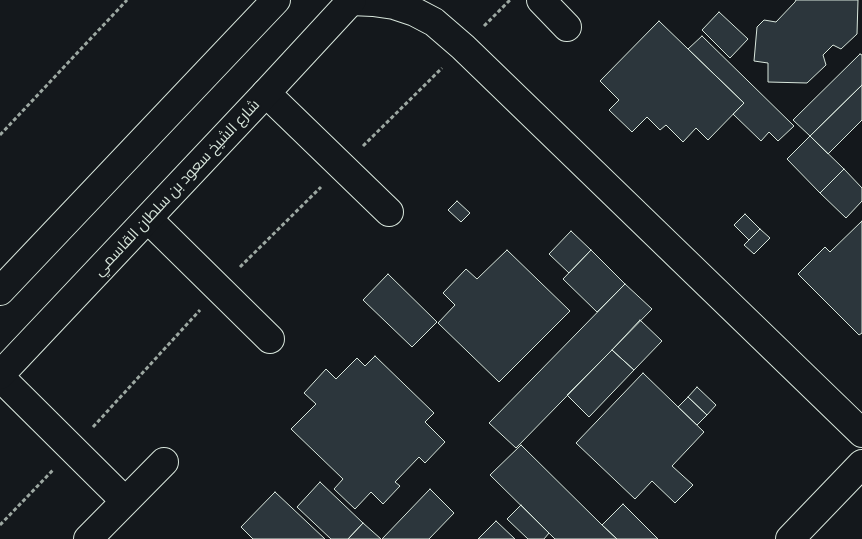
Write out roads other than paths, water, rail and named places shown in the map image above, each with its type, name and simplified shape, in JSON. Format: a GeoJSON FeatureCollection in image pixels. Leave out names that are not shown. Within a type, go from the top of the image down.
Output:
{"type":"FeatureCollection","features":[{"type":"Feature","properties":{"kind":"street"},"geometry":{"type":"LineString","coordinates":[[0,291],[276,0]]}},
{"type":"Feature","properties":{"kind":"street"},"geometry":{"type":"LineString","coordinates":[[541,0],[568,26]]}},
{"type":"Feature","properties":{"kind":"street"},"geometry":{"type":"LineString","coordinates":[[352,1],[394,5],[415,12],[428,11],[862,433]]}},
{"type":"Feature","properties":{"kind":"street","name":"شارع الشيخ سعود بن سلطان القاسمي"},"geometry":{"type":"LineString","coordinates":[[0,376],[352,1]]}},
{"type":"Feature","properties":{"kind":"street"},"geometry":{"type":"LineString","coordinates":[[266,93],[389,212]]}},
{"type":"Feature","properties":{"kind":"street"},"geometry":{"type":"LineString","coordinates":[[148,219],[270,339]]}},
{"type":"Feature","properties":{"kind":"street"},"geometry":{"type":"LineString","coordinates":[[0,376],[125,501]]}},
{"type":"Feature","properties":{"kind":"street"},"geometry":{"type":"LineString","coordinates":[[88,539],[164,462]]}},
{"type":"Feature","properties":{"kind":"street"},"geometry":{"type":"LineString","coordinates":[[790,539],[862,464]]}}]}
